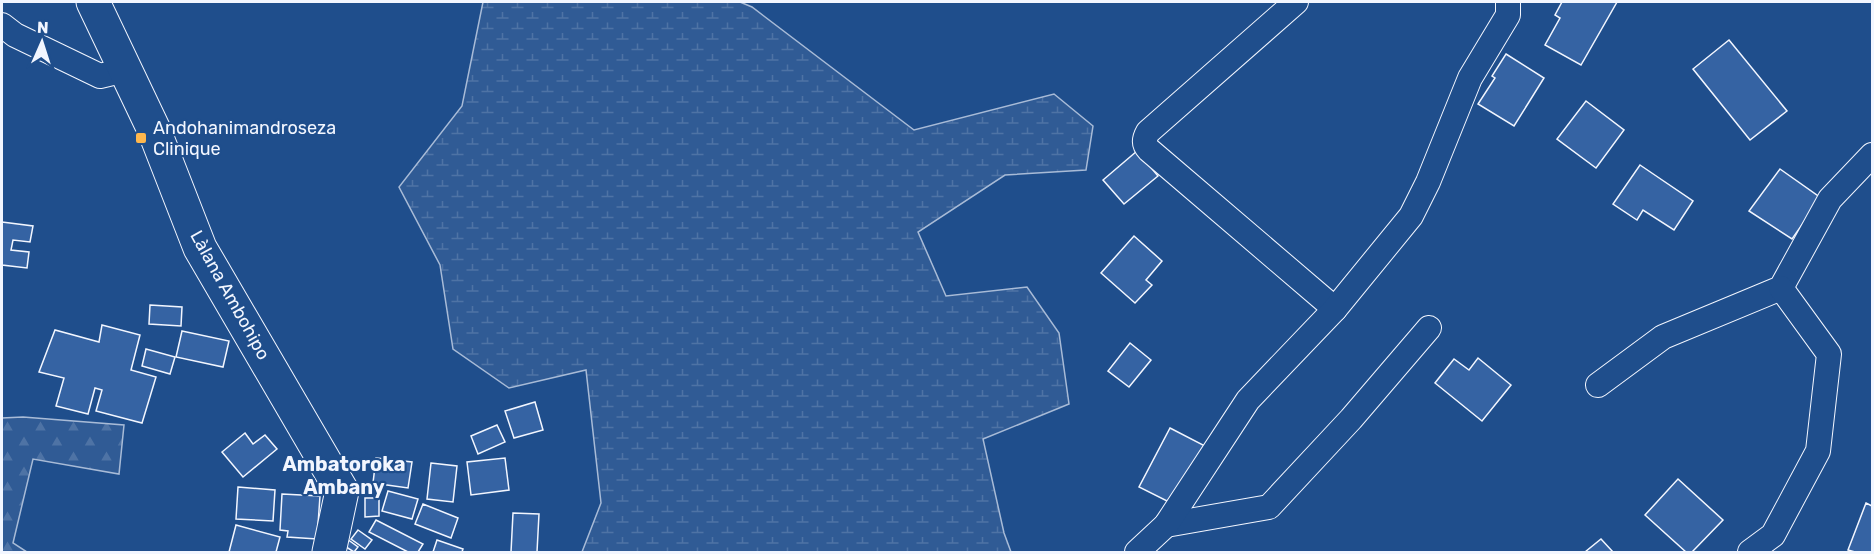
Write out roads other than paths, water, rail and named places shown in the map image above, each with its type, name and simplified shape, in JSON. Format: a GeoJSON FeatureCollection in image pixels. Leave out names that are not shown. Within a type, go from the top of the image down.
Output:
{"type":"FeatureCollection","features":[{"type":"Feature","properties":{"kind":"street","name":"Làlana Ambohipo"},"geometry":{"type":"LineString","coordinates":[[93,2],[154,130],[200,248],[342,490],[329,552]]}},
{"type":"Feature","properties":{"kind":"street"},"geometry":{"type":"LineString","coordinates":[[1296,2],[1148,132],[1144,141],[1149,150],[1335,309]]}},
{"type":"Feature","properties":{"kind":"street"},"geometry":{"type":"LineString","coordinates":[[1137,552],[1166,525],[1248,400],[1335,309],[1411,216],[1433,172],[1470,78],[1508,15],[1508,2]]}},
{"type":"Feature","properties":{"kind":"street"},"geometry":{"type":"LineString","coordinates":[[2,25],[15,35],[100,76],[124,70]]}},
{"type":"Feature","properties":{"kind":"street"},"geometry":{"type":"LineString","coordinates":[[1598,385],[1663,337],[1781,288],[1830,199],[1872,155]]}},
{"type":"Feature","properties":{"kind":"street"},"geometry":{"type":"LineString","coordinates":[[1750,552],[1773,535],[1818,451],[1829,354],[1781,288]]}},
{"type":"Feature","properties":{"kind":"street"},"geometry":{"type":"LineString","coordinates":[[1166,525],[1269,507],[1351,419],[1429,328]]}},
{"type":"Feature","properties":{"kind":"place","name":"Andohanimandroseza Clinique"},"geometry":{"type":"Point","coordinates":[141,138]}},
{"type":"Feature","properties":{"kind":"district","name":"Ambatoroka Ambany"},"geometry":{"type":"Point","coordinates":[344,476]}}]}
